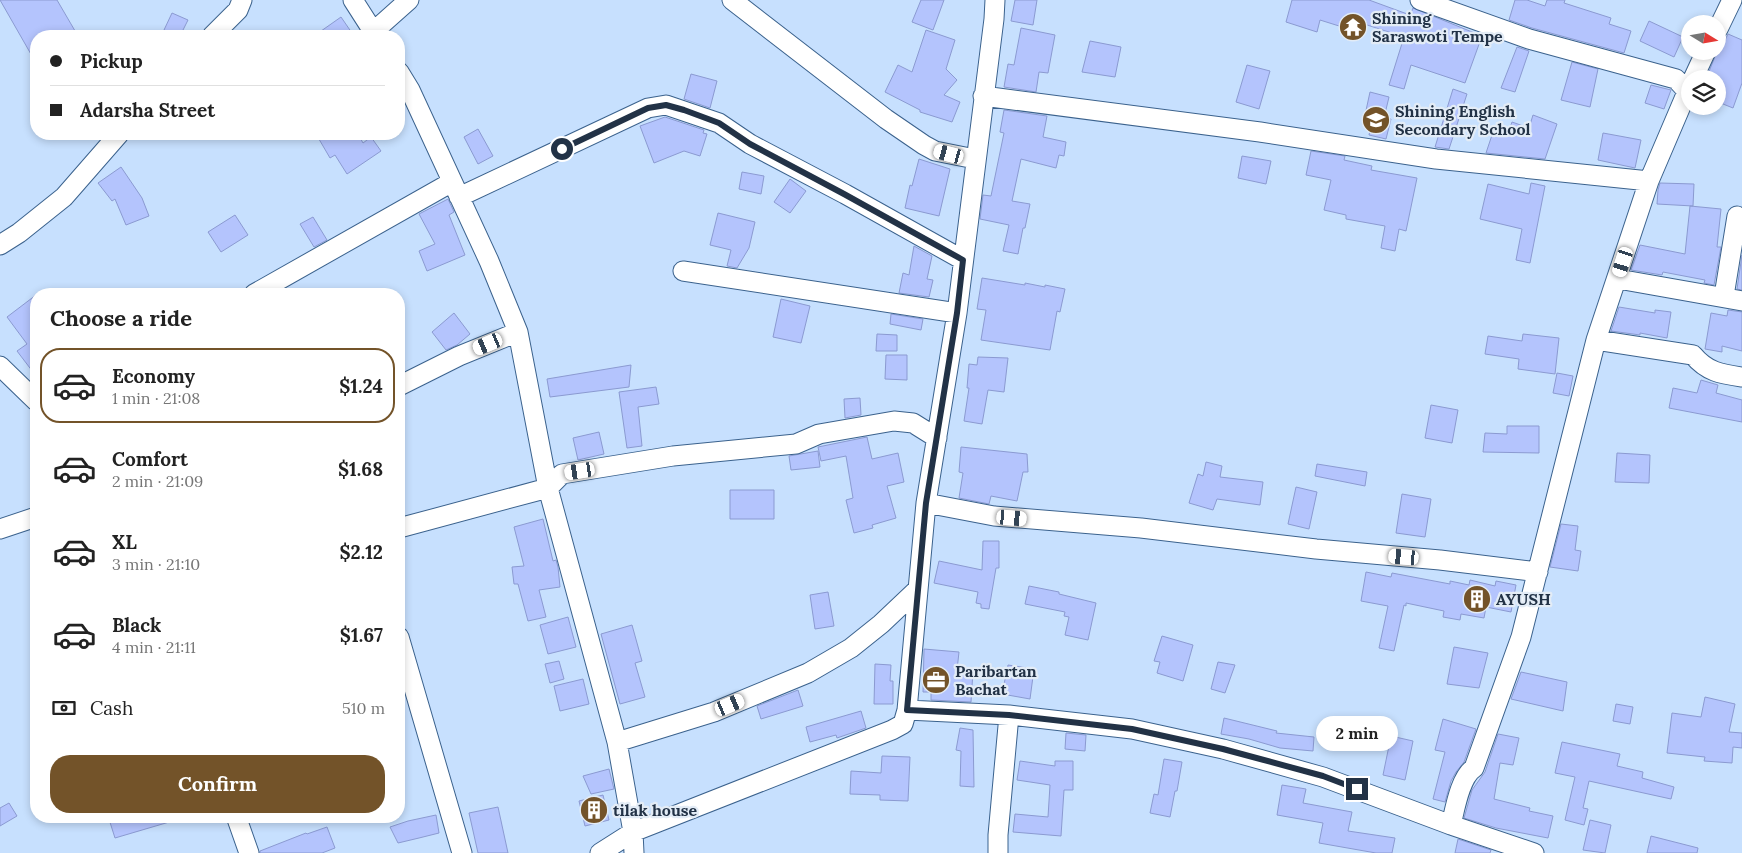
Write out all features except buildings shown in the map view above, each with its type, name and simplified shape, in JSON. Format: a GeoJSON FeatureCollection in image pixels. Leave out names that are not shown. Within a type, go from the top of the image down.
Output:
{"type":"FeatureCollection","features":[{"type":"Feature","properties":{"kind":"street"},"geometry":{"type":"LineString","coordinates":[[218,30],[238,10],[242,0]]}},
{"type":"Feature","properties":{"kind":"street"},"geometry":{"type":"LineString","coordinates":[[353,0],[372,30]]}},
{"type":"Feature","properties":{"kind":"street"},"geometry":{"type":"LineString","coordinates":[[378,30],[409,0]]}},
{"type":"Feature","properties":{"kind":"street"},"geometry":{"type":"LineString","coordinates":[[732,0],[886,119],[924,144],[935,151],[975,159]]}},
{"type":"Feature","properties":{"kind":"street"},"geometry":{"type":"LineString","coordinates":[[600,853],[633,832],[903,724],[907,710],[926,503],[957,313],[995,0]]}},
{"type":"Feature","properties":{"kind":"street"},"geometry":{"type":"LineString","coordinates":[[1420,0],[1529,39],[1681,81]]}},
{"type":"Feature","properties":{"kind":"street"},"geometry":{"type":"LineString","coordinates":[[1725,15],[1732,0]]}},
{"type":"Feature","properties":{"kind":"street"},"geometry":{"type":"LineString","coordinates":[[405,82],[489,261],[518,332],[548,488],[617,742],[633,832],[634,853]]}},
{"type":"Feature","properties":{"kind":"street"},"geometry":{"type":"LineString","coordinates":[[983,96],[1260,132],[1436,159],[1649,181]]}},
{"type":"Feature","properties":{"kind":"street"},"geometry":{"type":"LineString","coordinates":[[266,288],[456,190],[648,108],[666,105],[719,123],[750,144],[963,260]]}},
{"type":"Feature","properties":{"kind":"street"},"geometry":{"type":"LineString","coordinates":[[1450,825],[1464,780],[1474,768],[1522,637],[1596,340],[1618,279],[1649,181],[1681,106]]}},
{"type":"Feature","properties":{"kind":"street"},"geometry":{"type":"LineString","coordinates":[[0,245],[19,233],[64,197],[114,140]]}},
{"type":"Feature","properties":{"kind":"street"},"geometry":{"type":"LineString","coordinates":[[1618,279],[1733,299],[1737,216]]}},
{"type":"Feature","properties":{"kind":"street"},"geometry":{"type":"LineString","coordinates":[[683,271],[957,313]]}},
{"type":"Feature","properties":{"kind":"street"},"geometry":{"type":"LineString","coordinates":[[405,383],[459,356],[518,332]]}},
{"type":"Feature","properties":{"kind":"street"},"geometry":{"type":"LineString","coordinates":[[1596,340],[1693,356],[1702,366],[1719,374],[1742,377]]}},
{"type":"Feature","properties":{"kind":"street"},"geometry":{"type":"LineString","coordinates":[[3,373],[30,396]]}},
{"type":"Feature","properties":{"kind":"street"},"geometry":{"type":"LineString","coordinates":[[405,526],[548,488],[562,474],[673,456],[796,444],[819,434],[894,421],[913,423],[938,438]]}},
{"type":"Feature","properties":{"kind":"street"},"geometry":{"type":"LineString","coordinates":[[926,503],[994,516],[1141,528],[1316,549],[1440,560],[1538,572]]}},
{"type":"Feature","properties":{"kind":"street"},"geometry":{"type":"LineString","coordinates":[[0,529],[30,519]]}},
{"type":"Feature","properties":{"kind":"street"},"geometry":{"type":"LineString","coordinates":[[617,742],[714,712],[808,673],[852,648],[918,589]]}},
{"type":"Feature","properties":{"kind":"street"},"geometry":{"type":"LineString","coordinates":[[405,658],[462,853]]}},
{"type":"Feature","properties":{"kind":"street"},"geometry":{"type":"LineString","coordinates":[[907,710],[1009,715],[1132,729],[1223,749],[1323,776],[1450,825],[1534,853]]}},
{"type":"Feature","properties":{"kind":"street"},"geometry":{"type":"LineString","coordinates":[[998,853],[1009,715]]}},
{"type":"Feature","properties":{"kind":"street"},"geometry":{"type":"LineString","coordinates":[[239,823],[250,853]]}},
{"type":"Feature","properties":{"kind":"place","name":"Shining Saraswoti Tempe"},"geometry":{"type":"Point","coordinates":[1353,27]}},
{"type":"Feature","properties":{"kind":"place","name":"Shining English Secondary School"},"geometry":{"type":"Point","coordinates":[1376,120]}},
{"type":"Feature","properties":{"kind":"place","name":"AYUSH"},"geometry":{"type":"Point","coordinates":[1477,599]}},
{"type":"Feature","properties":{"kind":"place","name":"Paribartan Bachat"},"geometry":{"type":"Point","coordinates":[936,680]}},
{"type":"Feature","properties":{"kind":"place","name":"tilak house"},"geometry":{"type":"Point","coordinates":[594,810]}},
{"type":"Feature","properties":{"kind":"route"},"geometry":{"type":"LineString","coordinates":[[562,149],[648,108],[666,105],[719,123],[750,144],[963,260],[938,438],[926,503],[907,710],[1009,715],[1132,729],[1223,749],[1323,776],[1357,789]]}}]}
